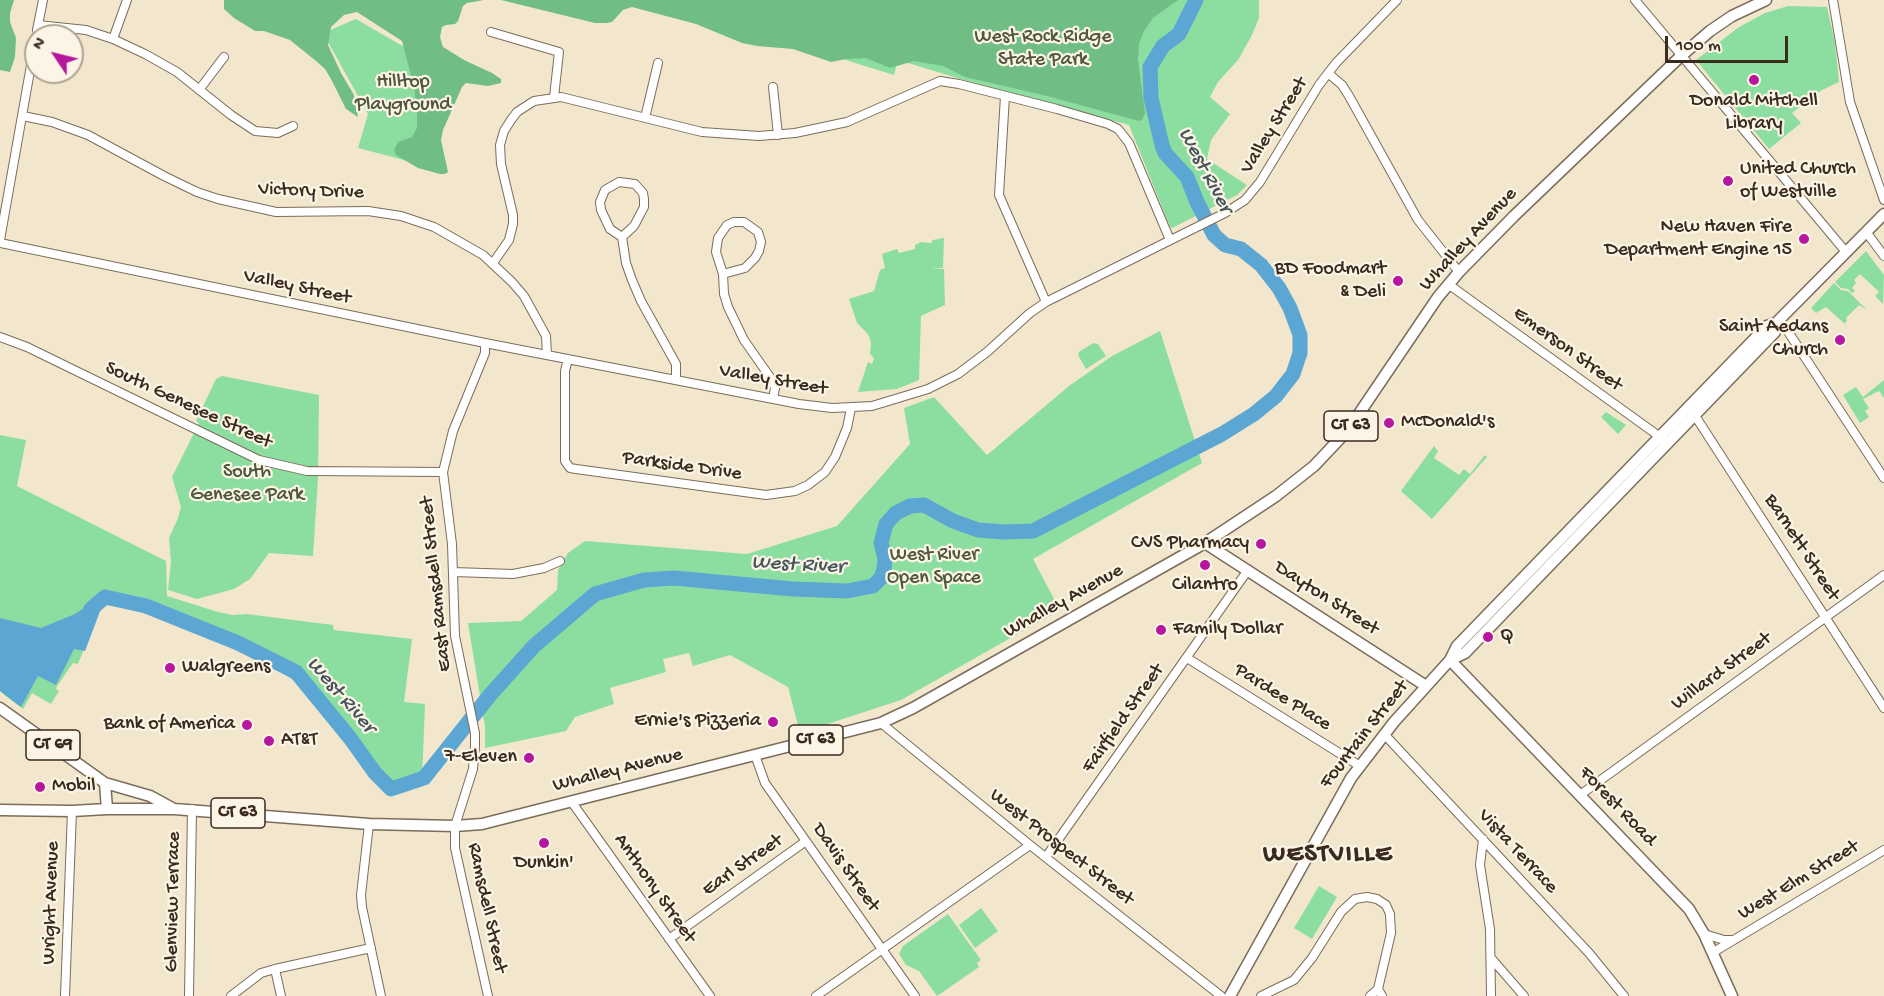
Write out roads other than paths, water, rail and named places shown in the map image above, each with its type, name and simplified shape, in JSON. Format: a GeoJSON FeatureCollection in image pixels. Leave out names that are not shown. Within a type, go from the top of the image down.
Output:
{"type":"FeatureCollection","features":[{"type":"Feature","properties":{"kind":"main road","name":"Whalley Avenue"},"geometry":{"type":"LineString","coordinates":[[107,809],[192,809],[369,825],[482,824],[882,723],[913,708],[1205,543],[1276,496],[1314,466],[1337,443],[1448,284],[1459,272],[1514,216],[1710,31],[1732,16],[1766,0]]}},
{"type":"Feature","properties":{"kind":"main road","name":"Fountain Street"},"geometry":{"type":"LineString","coordinates":[[1230,995],[1339,797],[1384,734],[1450,660],[1465,653],[1515,593],[1692,411],[1767,326],[1776,323],[1884,214]]}},
{"type":"Feature","properties":{"kind":"main road","name":"Dayton Street"},"geometry":{"type":"LineString","coordinates":[[1205,543],[1426,686]]}},
{"type":"Feature","properties":{"kind":"main road","name":"Forest Road"},"geometry":{"type":"LineString","coordinates":[[1450,660],[1695,916],[1732,996]]}},
{"type":"Feature","properties":{"kind":"main road","name":"Whalley Avenue"},"geometry":{"type":"LineString","coordinates":[[0,708],[105,783],[150,796],[174,809]]}},
{"type":"Feature","properties":{"kind":"main road"},"geometry":{"type":"LineString","coordinates":[[105,783],[107,809]]}},
{"type":"Feature","properties":{"kind":"main road","name":"CT 63"},"geometry":{"type":"LineString","coordinates":[[0,810],[107,809]]}},
{"type":"Feature","properties":{"kind":"street"},"geometry":{"type":"LineString","coordinates":[[38,24],[43,0]]}},
{"type":"Feature","properties":{"kind":"street"},"geometry":{"type":"LineString","coordinates":[[112,39],[127,0]]}},
{"type":"Feature","properties":{"kind":"street","name":"Valley Street"},"geometry":{"type":"LineString","coordinates":[[0,242],[485,343],[773,399],[818,407],[872,406],[927,389],[958,374],[1046,302],[1226,213],[1245,200],[1254,191],[1328,73],[1397,0]]}},
{"type":"Feature","properties":{"kind":"street"},"geometry":{"type":"LineString","coordinates":[[1635,0],[1846,252]]}},
{"type":"Feature","properties":{"kind":"street"},"geometry":{"type":"LineString","coordinates":[[1833,0],[1850,102],[1884,200]]}},
{"type":"Feature","properties":{"kind":"street"},"geometry":{"type":"LineString","coordinates":[[84,30],[112,39],[177,72],[255,131],[278,133],[293,126]]}},
{"type":"Feature","properties":{"kind":"street"},"geometry":{"type":"LineString","coordinates":[[491,33],[559,52],[554,97]]}},
{"type":"Feature","properties":{"kind":"street"},"geometry":{"type":"LineString","coordinates":[[199,90],[224,57]]}},
{"type":"Feature","properties":{"kind":"street"},"geometry":{"type":"LineString","coordinates":[[645,118],[658,63]]}},
{"type":"Feature","properties":{"kind":"street"},"geometry":{"type":"LineString","coordinates":[[1328,73],[1342,85],[1349,96],[1418,220],[1459,272]]}},
{"type":"Feature","properties":{"kind":"street"},"geometry":{"type":"LineString","coordinates":[[493,263],[509,240],[513,224],[513,214],[499,154],[504,131],[511,120],[526,105],[534,101],[554,97],[571,99],[702,132],[746,136],[778,135],[822,129],[847,122],[940,81],[1099,121],[1118,129],[1129,143],[1170,240]]}},
{"type":"Feature","properties":{"kind":"street"},"geometry":{"type":"LineString","coordinates":[[0,242],[28,84]]}},
{"type":"Feature","properties":{"kind":"street"},"geometry":{"type":"LineString","coordinates":[[773,87],[778,135]]}},
{"type":"Feature","properties":{"kind":"street"},"geometry":{"type":"LineString","coordinates":[[1005,96],[999,195],[1046,302]]}},
{"type":"Feature","properties":{"kind":"street","name":"Victory Drive"},"geometry":{"type":"LineString","coordinates":[[23,116],[71,128],[88,135],[164,176],[218,200],[276,212],[368,211],[401,216],[450,235],[493,263],[524,296],[548,341],[547,355]]}},
{"type":"Feature","properties":{"kind":"street"},"geometry":{"type":"LineString","coordinates":[[622,237],[634,226],[642,210],[644,199],[639,188],[626,182],[619,182],[608,187],[602,195],[601,210],[610,229],[622,237],[626,263],[632,280],[650,320],[676,364],[676,380]]}},
{"type":"Feature","properties":{"kind":"street"},"geometry":{"type":"LineString","coordinates":[[723,273],[745,268],[759,251],[761,242],[758,232],[744,222],[727,225],[717,238],[716,252],[723,273],[724,294],[728,307],[744,340],[772,380],[775,388],[773,399]]}},
{"type":"Feature","properties":{"kind":"street"},"geometry":{"type":"LineString","coordinates":[[1867,233],[1884,256]]}},
{"type":"Feature","properties":{"kind":"street","name":"Emerson Street"},"geometry":{"type":"LineString","coordinates":[[1448,284],[1664,440]]}},
{"type":"Feature","properties":{"kind":"street"},"geometry":{"type":"LineString","coordinates":[[1776,323],[1787,330],[1884,478]]}},
{"type":"Feature","properties":{"kind":"street","name":"South Genesee Street"},"geometry":{"type":"LineString","coordinates":[[0,336],[259,460],[307,471],[443,472]]}},
{"type":"Feature","properties":{"kind":"street","name":"East Ramsdell Street"},"geometry":{"type":"LineString","coordinates":[[455,826],[473,769],[475,733],[455,636],[454,572],[443,472],[453,431],[485,353],[485,343]]}},
{"type":"Feature","properties":{"kind":"street","name":"Parkside Drive"},"geometry":{"type":"LineString","coordinates":[[568,359],[565,461],[570,468],[766,495],[795,491],[808,486],[825,472],[835,457],[847,428],[851,408]]}},
{"type":"Feature","properties":{"kind":"street","name":"Barnett Street"},"geometry":{"type":"LineString","coordinates":[[1692,411],[1884,708]]}},
{"type":"Feature","properties":{"kind":"street"},"geometry":{"type":"LineString","coordinates":[[454,572],[513,574],[544,568],[560,561]]}},
{"type":"Feature","properties":{"kind":"street","name":"Fairfield Street"},"geometry":{"type":"LineString","coordinates":[[1046,857],[1248,570]]}},
{"type":"Feature","properties":{"kind":"street","name":"Willard Street"},"geometry":{"type":"LineString","coordinates":[[1580,795],[1884,575]]}},
{"type":"Feature","properties":{"kind":"street","name":"Pardee Place"},"geometry":{"type":"LineString","coordinates":[[1187,658],[1360,766]]}},
{"type":"Feature","properties":{"kind":"street","name":"West Prospect Street"},"geometry":{"type":"LineString","coordinates":[[882,723],[1030,845],[1230,995]]}},
{"type":"Feature","properties":{"kind":"street","name":"Vista Terrace"},"geometry":{"type":"LineString","coordinates":[[1384,734],[1589,953],[1624,996]]}},
{"type":"Feature","properties":{"kind":"street","name":"Davis Street"},"geometry":{"type":"LineString","coordinates":[[755,755],[765,783],[915,996]]}},
{"type":"Feature","properties":{"kind":"street","name":"Anthony Street"},"geometry":{"type":"LineString","coordinates":[[572,801],[710,996]]}},
{"type":"Feature","properties":{"kind":"street","name":"Glenview Terrace"},"geometry":{"type":"LineString","coordinates":[[189,996],[192,809]]}},
{"type":"Feature","properties":{"kind":"street","name":"Wright Avenue"},"geometry":{"type":"LineString","coordinates":[[65,996],[72,811]]}},
{"type":"Feature","properties":{"kind":"street"},"geometry":{"type":"LineString","coordinates":[[369,825],[361,895],[381,996]]}},
{"type":"Feature","properties":{"kind":"street","name":"Ramsdell Street"},"geometry":{"type":"LineString","coordinates":[[455,826],[455,848],[488,996]]}},
{"type":"Feature","properties":{"kind":"street"},"geometry":{"type":"LineString","coordinates":[[1483,839],[1480,865],[1490,929],[1491,996]]}},
{"type":"Feature","properties":{"kind":"street","name":"Earl Street"},"geometry":{"type":"LineString","coordinates":[[669,939],[806,842]]}},
{"type":"Feature","properties":{"kind":"street"},"geometry":{"type":"LineString","coordinates":[[816,996],[1030,845]]}},
{"type":"Feature","properties":{"kind":"street","name":"West Elm Street"},"geometry":{"type":"LineString","coordinates":[[1712,953],[1884,850]]}},
{"type":"Feature","properties":{"kind":"street"},"geometry":{"type":"LineString","coordinates":[[1261,996],[1294,980],[1312,958],[1341,912],[1355,899],[1367,897],[1377,899],[1386,905],[1390,914],[1392,933],[1380,993],[1371,993],[1370,996]]}},
{"type":"Feature","properties":{"kind":"street","name":"West Elm Street"},"geometry":{"type":"LineString","coordinates":[[1704,934],[1731,940]]}},
{"type":"Feature","properties":{"kind":"street"},"geometry":{"type":"LineString","coordinates":[[231,996],[261,974],[275,969],[371,948]]}},
{"type":"Feature","properties":{"kind":"street"},"geometry":{"type":"LineString","coordinates":[[1491,958],[1524,996]]}},
{"type":"Feature","properties":{"kind":"street"},"geometry":{"type":"LineString","coordinates":[[275,969],[281,996]]}},
{"type":"Feature","properties":{"kind":"water"},"geometry":{"type":"Polygon","coordinates":[[[107,593],[85,651],[74,649],[56,685],[38,676],[21,707],[0,691],[0,618],[41,628],[75,614],[107,593]]]}},
{"type":"Feature","properties":{"kind":"waterway","name":"West River"},"geometry":{"type":"LineString","coordinates":[[91,609],[105,597],[146,606],[238,643],[296,672],[350,738],[375,773],[391,789],[424,778],[490,695],[534,646],[595,594],[644,580],[674,578],[793,589],[847,591],[873,586],[881,578],[884,569],[885,559],[881,543],[886,524],[896,513],[910,506],[924,505],[953,521],[978,530],[1033,531],[1222,434],[1254,414],[1276,396],[1293,374],[1300,353],[1300,335],[1290,308],[1279,288],[1261,265],[1241,249],[1225,245],[1214,235],[1187,177],[1165,153],[1162,145],[1151,98],[1150,67],[1163,46],[1179,34],[1196,0]]}},
{"type":"Feature","properties":{"kind":"place","name":"Donald Mitchell Library"},"geometry":{"type":"Point","coordinates":[1754,80]}},
{"type":"Feature","properties":{"kind":"place","name":"United Church of Westville"},"geometry":{"type":"Point","coordinates":[1728,181]}},
{"type":"Feature","properties":{"kind":"place","name":"New Haven Fire Department Engine 15"},"geometry":{"type":"Point","coordinates":[1804,239]}},
{"type":"Feature","properties":{"kind":"place","name":"BD Foodmart & Deli"},"geometry":{"type":"Point","coordinates":[1398,281]}},
{"type":"Feature","properties":{"kind":"place","name":"Saint Aedans Church"},"geometry":{"type":"Point","coordinates":[1840,340]}},
{"type":"Feature","properties":{"kind":"place","name":"McDonald's"},"geometry":{"type":"Point","coordinates":[1389,423]}},
{"type":"Feature","properties":{"kind":"place","name":"CVS Pharmacy"},"geometry":{"type":"Point","coordinates":[1261,544]}},
{"type":"Feature","properties":{"kind":"place","name":"Cilantro"},"geometry":{"type":"Point","coordinates":[1205,565]}},
{"type":"Feature","properties":{"kind":"place","name":"Family Dollar"},"geometry":{"type":"Point","coordinates":[1161,630]}},
{"type":"Feature","properties":{"kind":"place","name":"Q"},"geometry":{"type":"Point","coordinates":[1488,637]}},
{"type":"Feature","properties":{"kind":"place","name":"Walgreens"},"geometry":{"type":"Point","coordinates":[170,668]}},
{"type":"Feature","properties":{"kind":"place","name":"Ernie's Pizzeria"},"geometry":{"type":"Point","coordinates":[773,722]}},
{"type":"Feature","properties":{"kind":"place","name":"Bank of America"},"geometry":{"type":"Point","coordinates":[247,725]}},
{"type":"Feature","properties":{"kind":"place","name":"AT&T"},"geometry":{"type":"Point","coordinates":[269,741]}},
{"type":"Feature","properties":{"kind":"place","name":"7-Eleven"},"geometry":{"type":"Point","coordinates":[529,758]}},
{"type":"Feature","properties":{"kind":"place","name":"Mobil"},"geometry":{"type":"Point","coordinates":[40,787]}},
{"type":"Feature","properties":{"kind":"place","name":"Dunkin'"},"geometry":{"type":"Point","coordinates":[544,843]}},
{"type":"Feature","properties":{"kind":"district","name":"WESTVILLE"},"geometry":{"type":"Point","coordinates":[1328,856]}},
{"type":"Feature","properties":{"kind":"park label","name":"West Rock Ridge State Park"},"geometry":{"type":"Point","coordinates":[1043,50]}},
{"type":"Feature","properties":{"kind":"park label","name":"Hilltop Playground"},"geometry":{"type":"Point","coordinates":[403,94]}},
{"type":"Feature","properties":{"kind":"park label","name":"South Genesee Park"},"geometry":{"type":"Point","coordinates":[247,484]}},
{"type":"Feature","properties":{"kind":"park label","name":"West River Open Space"},"geometry":{"type":"Point","coordinates":[934,568]}}]}
